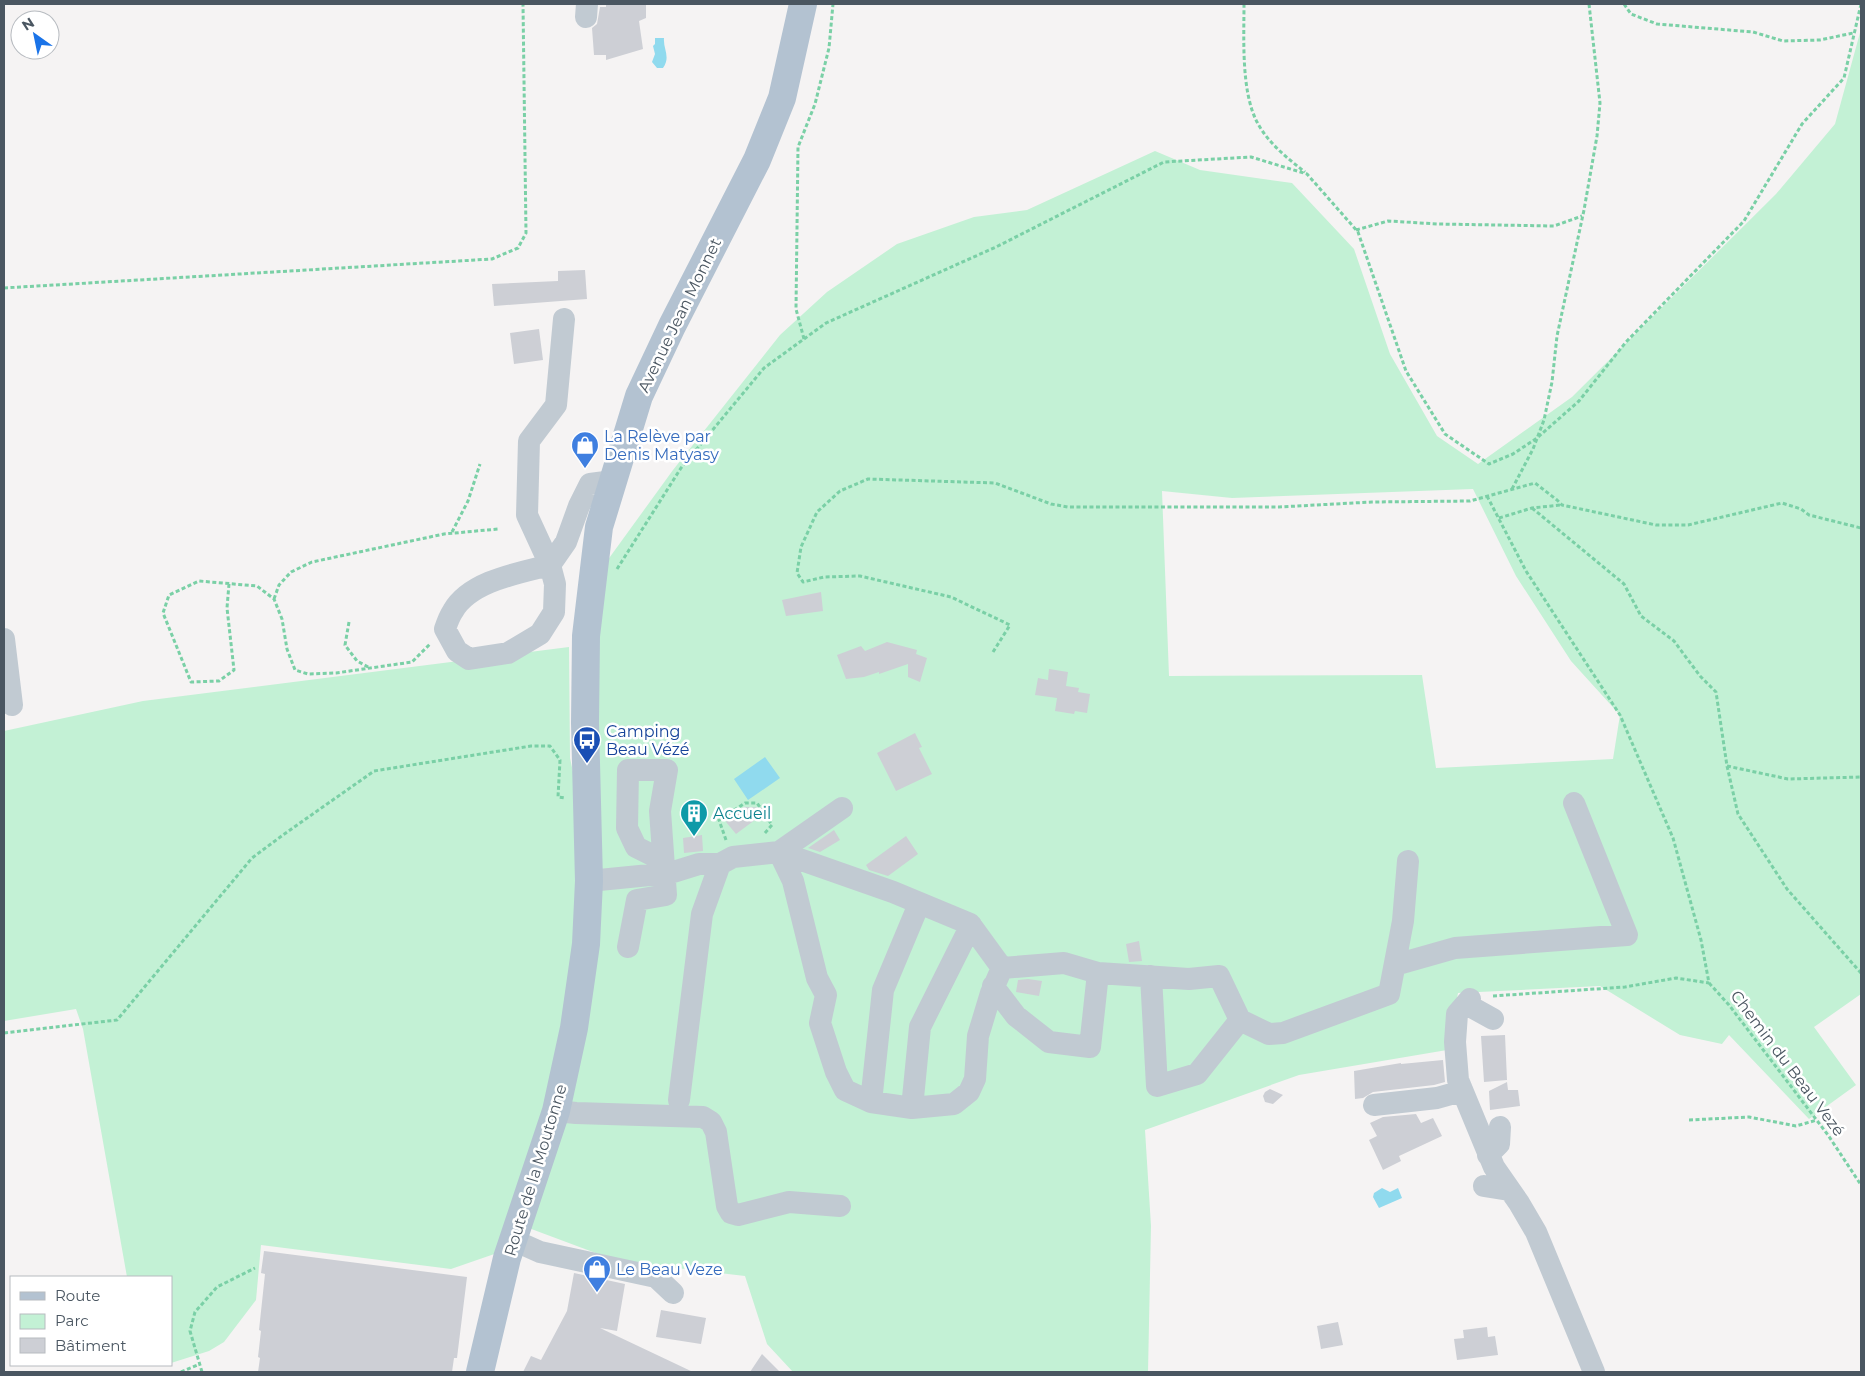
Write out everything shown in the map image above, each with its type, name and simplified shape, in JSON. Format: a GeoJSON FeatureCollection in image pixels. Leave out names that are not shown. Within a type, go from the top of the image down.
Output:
{"type":"FeatureCollection","features":[{"type":"Feature","properties":{"kind":"main road","name":"Avenue Jean Monnet"},"geometry":{"type":"LineString","coordinates":[[586,636],[599,526],[639,396],[672,326],[757,160],[782,98],[803,4]]}},
{"type":"Feature","properties":{"kind":"main road","name":"Route de la Moutonne"},"geometry":{"type":"LineString","coordinates":[[480,1372],[507,1258],[556,1111],[574,1028],[586,944],[590,881],[586,636]]}},
{"type":"Feature","properties":{"kind":"lane"},"geometry":{"type":"LineString","coordinates":[[564,319],[556,406],[529,441],[527,515],[550,565],[555,584],[554,612],[540,634],[508,653],[469,659],[457,651],[445,629],[453,610],[472,591],[496,580],[550,565],[566,542],[579,506],[590,484],[613,481]]}},
{"type":"Feature","properties":{"kind":"lane"},"geometry":{"type":"LineString","coordinates":[[4,639],[12,705]]}},
{"type":"Feature","properties":{"kind":"lane"},"geometry":{"type":"LineString","coordinates":[[1394,965],[1455,948],[1626,935],[1574,803]]}},
{"type":"Feature","properties":{"kind":"lane"},"geometry":{"type":"LineString","coordinates":[[590,881],[664,867],[726,861],[779,852],[842,808]]}},
{"type":"Feature","properties":{"kind":"lane"},"geometry":{"type":"LineString","coordinates":[[779,852],[893,892],[971,925],[1016,1016],[1049,1042],[1090,1047],[1098,973]]}},
{"type":"Feature","properties":{"kind":"lane"},"geometry":{"type":"LineString","coordinates":[[779,852],[793,882],[817,978],[826,995],[820,1023],[836,1072],[845,1090],[871,1102],[912,1108],[954,1104],[969,1092],[975,1079],[978,1036],[997,977]]}},
{"type":"Feature","properties":{"kind":"lane"},"geometry":{"type":"LineString","coordinates":[[679,1100],[702,914],[726,861]]}},
{"type":"Feature","properties":{"kind":"lane"},"geometry":{"type":"LineString","coordinates":[[997,977],[1064,963],[1098,973],[1189,980],[1219,976],[1240,1020],[1268,1034],[1283,1032],[1389,994],[1403,921],[1408,861]]}},
{"type":"Feature","properties":{"kind":"lane"},"geometry":{"type":"LineString","coordinates":[[628,947],[637,900],[666,895],[664,867]]}},
{"type":"Feature","properties":{"kind":"lane"},"geometry":{"type":"LineString","coordinates":[[871,1102],[883,990],[919,904]]}},
{"type":"Feature","properties":{"kind":"lane"},"geometry":{"type":"LineString","coordinates":[[912,1108],[920,1027],[971,925]]}},
{"type":"Feature","properties":{"kind":"lane"},"geometry":{"type":"LineString","coordinates":[[1151,976],[1157,1086],[1197,1074],[1240,1020]]}},
{"type":"Feature","properties":{"kind":"lane"},"geometry":{"type":"LineString","coordinates":[[1493,1019],[1468,1002],[1457,1014],[1455,1042],[1458,1080],[1494,1167],[1536,1232],[1594,1372]]}},
{"type":"Feature","properties":{"kind":"lane"},"geometry":{"type":"LineString","coordinates":[[1374,1106],[1437,1098],[1462,1091]]}},
{"type":"Feature","properties":{"kind":"lane"},"geometry":{"type":"LineString","coordinates":[[556,1111],[703,1117],[711,1122],[716,1132],[727,1206],[731,1213],[738,1215],[789,1202],[840,1206]]}},
{"type":"Feature","properties":{"kind":"lane"},"geometry":{"type":"LineString","coordinates":[[1488,1155],[1499,1144],[1500,1127]]}},
{"type":"Feature","properties":{"kind":"lane"},"geometry":{"type":"LineString","coordinates":[[1484,1186],[1509,1190]]}},
{"type":"Feature","properties":{"kind":"lane"},"geometry":{"type":"LineString","coordinates":[[513,1240],[540,1252],[656,1277],[673,1293]]}},
{"type":"Feature","properties":{"kind":"path"},"geometry":{"type":"LineString","coordinates":[[4,288],[492,259],[518,248],[526,233],[523,4]]}},
{"type":"Feature","properties":{"kind":"path"},"geometry":{"type":"LineString","coordinates":[[804,339],[796,309],[798,147],[815,104],[829,48],[833,4]]}},
{"type":"Feature","properties":{"kind":"path"},"geometry":{"type":"LineString","coordinates":[[1244,4],[1248,96],[1257,123],[1276,149],[1307,174],[1356,230],[1406,371],[1445,434],[1489,464],[1513,454],[1537,438],[1579,401],[1626,342],[1744,221],[1802,124],[1844,78],[1861,4]]}},
{"type":"Feature","properties":{"kind":"path"},"geometry":{"type":"LineString","coordinates":[[1512,489],[1544,420],[1552,382],[1557,336],[1597,136],[1600,102],[1589,4]]}},
{"type":"Feature","properties":{"kind":"path"},"geometry":{"type":"LineString","coordinates":[[1624,4],[1631,14],[1657,24],[1754,32],[1783,41],[1820,40],[1853,34]]}},
{"type":"Feature","properties":{"kind":"path"},"geometry":{"type":"LineString","coordinates":[[614,572],[681,468],[764,368],[826,323],[996,248],[1164,162],[1251,157],[1307,174]]}},
{"type":"Feature","properties":{"kind":"path"},"geometry":{"type":"LineString","coordinates":[[1356,230],[1388,221],[1554,226],[1582,216]]}},
{"type":"Feature","properties":{"kind":"path"},"geometry":{"type":"LineString","coordinates":[[452,533],[468,500],[480,464]]}},
{"type":"Feature","properties":{"kind":"path"},"geometry":{"type":"LineString","coordinates":[[993,652],[1010,625],[950,597],[860,576],[824,577],[803,582],[797,573],[801,547],[817,512],[840,491],[868,479],[995,483],[1050,504],[1068,507],[1279,507],[1372,502],[1470,501],[1534,483],[1562,505]]}},
{"type":"Feature","properties":{"kind":"path"},"geometry":{"type":"LineString","coordinates":[[1468,1002],[1511,994],[1625,987],[1676,978],[1709,982],[1701,940],[1673,838],[1620,715],[1526,571],[1487,496]]}},
{"type":"Feature","properties":{"kind":"path"},"geometry":{"type":"LineString","coordinates":[[1499,518],[1532,508],[1562,505],[1656,525],[1688,525],[1782,503],[1801,509],[1809,515],[1861,528]]}},
{"type":"Feature","properties":{"kind":"path"},"geometry":{"type":"LineString","coordinates":[[1532,508],[1624,584],[1641,616],[1674,641],[1700,676],[1716,692],[1727,766],[1738,814],[1788,889],[1861,973]]}},
{"type":"Feature","properties":{"kind":"path"},"geometry":{"type":"LineString","coordinates":[[274,599],[279,585],[292,572],[312,562],[452,533],[498,529]]}},
{"type":"Feature","properties":{"kind":"path"},"geometry":{"type":"LineString","coordinates":[[229,584],[227,608],[234,670],[219,681],[191,682],[163,613],[169,595],[199,581],[257,586],[274,599],[282,619],[287,649],[295,670],[308,674],[336,673],[412,662],[445,629]]}},
{"type":"Feature","properties":{"kind":"path"},"geometry":{"type":"LineString","coordinates":[[349,622],[345,645],[357,661],[370,668]]}},
{"type":"Feature","properties":{"kind":"path"},"geometry":{"type":"LineString","coordinates":[[4,1033],[117,1020],[252,858],[374,771],[531,746],[550,746],[560,760],[558,798],[568,798],[588,790]]}},
{"type":"Feature","properties":{"kind":"path"},"geometry":{"type":"LineString","coordinates":[[1727,766],[1788,779],[1861,777]]}},
{"type":"Feature","properties":{"kind":"path"},"geometry":{"type":"LineString","coordinates":[[726,861],[719,820],[745,803],[757,803],[772,825]]}},
{"type":"Feature","properties":{"kind":"path","name":"Chemin du Beau Vezé"},"geometry":{"type":"LineString","coordinates":[[1709,982],[1729,1004],[1817,1120],[1861,1185]]}},
{"type":"Feature","properties":{"kind":"path"},"geometry":{"type":"LineString","coordinates":[[1689,1120],[1749,1117],[1796,1126],[1817,1120]]}},
{"type":"Feature","properties":{"kind":"path"},"geometry":{"type":"LineString","coordinates":[[202,1372],[190,1331],[195,1312],[218,1287],[255,1268]]}},
{"type":"Feature","properties":{"kind":"path"},"geometry":{"type":"LineString","coordinates":[[181,1372],[200,1364]]}},
{"type":"Feature","properties":{"kind":"green space"},"geometry":{"type":"Polygon","coordinates":[[[1861,29],[1861,994],[1814,1027],[1856,1085],[1809,1119],[1729,1035],[1722,1044],[1680,1035],[1600,986],[1458,993],[1447,1050],[1299,1075],[1145,1130],[1151,1226],[1148,1372],[793,1372],[767,1344],[745,1276],[617,1261],[526,1227],[600,806],[595,664],[607,561],[673,470],[780,335],[827,292],[897,244],[974,217],[1027,210],[1155,151],[1200,170],[1292,183],[1354,249],[1390,354],[1437,436],[1478,464],[1572,397],[1776,194],[1835,124],[1861,29]],[[1473,489],[1232,498],[1162,491],[1169,676],[1422,675],[1436,768],[1613,759],[1620,715],[1571,661],[1516,576],[1473,489]]]}},
{"type":"Feature","properties":{"kind":"green space"},"geometry":{"type":"Polygon","coordinates":[[[569,647],[570,758],[581,810],[580,947],[551,1101],[503,1251],[451,1269],[261,1245],[256,1300],[224,1342],[209,1351],[172,1363],[172,1276],[127,1276],[83,1029],[76,1009],[4,1021],[4,731],[143,701],[569,647]]]}},
{"type":"Feature","properties":{"kind":"water"},"geometry":{"type":"Polygon","coordinates":[[[655,38],[664,38],[667,57],[663,68],[657,68],[652,62],[655,54],[653,46],[655,38]]]}},
{"type":"Feature","properties":{"kind":"water"},"geometry":{"type":"Polygon","coordinates":[[[765,757],[780,778],[748,800],[734,779],[765,757]]]}},
{"type":"Feature","properties":{"kind":"water"},"geometry":{"type":"Polygon","coordinates":[[[1382,1188],[1390,1192],[1398,1188],[1402,1198],[1379,1208],[1373,1197],[1374,1193],[1382,1188]]]}},
{"type":"Feature","properties":{"kind":"building"},"geometry":{"type":"Polygon","coordinates":[[[606,4],[646,4],[646,18],[639,21],[643,49],[606,60],[606,55],[594,55],[592,28],[597,24],[600,7],[606,7],[606,4]]]}},
{"type":"Feature","properties":{"kind":"building"},"geometry":{"type":"Polygon","coordinates":[[[585,270],[587,299],[494,306],[492,284],[558,281],[558,271],[585,270]]]}},
{"type":"Feature","properties":{"kind":"building"},"geometry":{"type":"Polygon","coordinates":[[[539,329],[543,360],[514,364],[510,333],[539,329]]]}},
{"type":"Feature","properties":{"kind":"building"},"geometry":{"type":"Polygon","coordinates":[[[821,592],[823,611],[786,616],[782,600],[821,592]]]}},
{"type":"Feature","properties":{"kind":"building"},"geometry":{"type":"Polygon","coordinates":[[[887,642],[917,650],[916,654],[927,658],[920,682],[908,677],[908,664],[879,674],[879,672],[864,677],[846,679],[837,655],[861,646],[865,651],[887,642]]]}},
{"type":"Feature","properties":{"kind":"building"},"geometry":{"type":"Polygon","coordinates":[[[1049,669],[1068,672],[1066,686],[1079,688],[1078,692],[1090,694],[1087,713],[1075,711],[1074,714],[1055,711],[1057,698],[1035,695],[1038,678],[1048,680],[1049,669]]]}},
{"type":"Feature","properties":{"kind":"building"},"geometry":{"type":"Polygon","coordinates":[[[915,733],[922,747],[919,748],[932,774],[896,791],[877,753],[915,733]]]}},
{"type":"Feature","properties":{"kind":"building"},"geometry":{"type":"Polygon","coordinates":[[[744,807],[771,808],[736,834],[726,822],[744,807]]]}},
{"type":"Feature","properties":{"kind":"building"},"geometry":{"type":"Polygon","coordinates":[[[834,830],[840,840],[820,852],[808,848],[834,830]]]}},
{"type":"Feature","properties":{"kind":"building"},"geometry":{"type":"Polygon","coordinates":[[[702,835],[703,851],[684,853],[683,838],[702,835]]]}},
{"type":"Feature","properties":{"kind":"building"},"geometry":{"type":"Polygon","coordinates":[[[906,836],[918,854],[888,876],[869,870],[866,865],[906,836]]]}},
{"type":"Feature","properties":{"kind":"building"},"geometry":{"type":"Polygon","coordinates":[[[1139,941],[1142,961],[1129,962],[1126,944],[1139,941]]]}},
{"type":"Feature","properties":{"kind":"building"},"geometry":{"type":"Polygon","coordinates":[[[1018,980],[1042,981],[1039,996],[1016,992],[1018,980]]]}},
{"type":"Feature","properties":{"kind":"building"},"geometry":{"type":"Polygon","coordinates":[[[1505,1035],[1507,1080],[1484,1082],[1481,1036],[1505,1035]]]}},
{"type":"Feature","properties":{"kind":"building"},"geometry":{"type":"Polygon","coordinates":[[[1443,1060],[1445,1082],[1373,1092],[1363,1098],[1355,1099],[1354,1071],[1401,1063],[1443,1060]]]}},
{"type":"Feature","properties":{"kind":"building"},"geometry":{"type":"Polygon","coordinates":[[[1507,1082],[1508,1090],[1518,1090],[1520,1106],[1490,1110],[1489,1091],[1507,1082]]]}},
{"type":"Feature","properties":{"kind":"building"},"geometry":{"type":"Polygon","coordinates":[[[1270,1089],[1283,1095],[1273,1104],[1265,1102],[1263,1096],[1270,1089]]]}},
{"type":"Feature","properties":{"kind":"building"},"geometry":{"type":"Polygon","coordinates":[[[1416,1114],[1421,1123],[1433,1118],[1442,1136],[1399,1156],[1401,1161],[1383,1170],[1369,1140],[1377,1136],[1370,1123],[1383,1117],[1416,1114]]]}},
{"type":"Feature","properties":{"kind":"building"},"geometry":{"type":"Polygon","coordinates":[[[264,1251],[467,1277],[457,1358],[454,1358],[452,1372],[258,1372],[261,1331],[259,1330],[265,1274],[261,1273],[264,1251]]]}},
{"type":"Feature","properties":{"kind":"building"},"geometry":{"type":"Polygon","coordinates":[[[574,1273],[625,1284],[617,1331],[600,1328],[693,1372],[523,1372],[531,1356],[541,1360],[567,1311],[574,1273]]]}},
{"type":"Feature","properties":{"kind":"building"},"geometry":{"type":"Polygon","coordinates":[[[661,1310],[706,1318],[701,1344],[656,1337],[661,1310]]]}},
{"type":"Feature","properties":{"kind":"building"},"geometry":{"type":"Polygon","coordinates":[[[1338,1322],[1343,1345],[1321,1349],[1317,1326],[1338,1322]]]}},
{"type":"Feature","properties":{"kind":"building"},"geometry":{"type":"Polygon","coordinates":[[[1487,1327],[1488,1337],[1495,1336],[1498,1355],[1457,1360],[1454,1339],[1464,1338],[1463,1330],[1487,1327]]]}},
{"type":"Feature","properties":{"kind":"building"},"geometry":{"type":"Polygon","coordinates":[[[762,1354],[780,1372],[750,1372],[762,1354]]]}},
{"type":"Feature","properties":{"kind":"place","name":"La Relève par Denis Matyasy"},"geometry":{"type":"Point","coordinates":[585,469]}},
{"type":"Feature","properties":{"kind":"place","name":"Camping Beau Vézé"},"geometry":{"type":"Point","coordinates":[587,764]}},
{"type":"Feature","properties":{"kind":"place","name":"Accueil"},"geometry":{"type":"Point","coordinates":[694,837]}},
{"type":"Feature","properties":{"kind":"place","name":"Le Beau Veze"},"geometry":{"type":"Point","coordinates":[597,1293]}}]}
